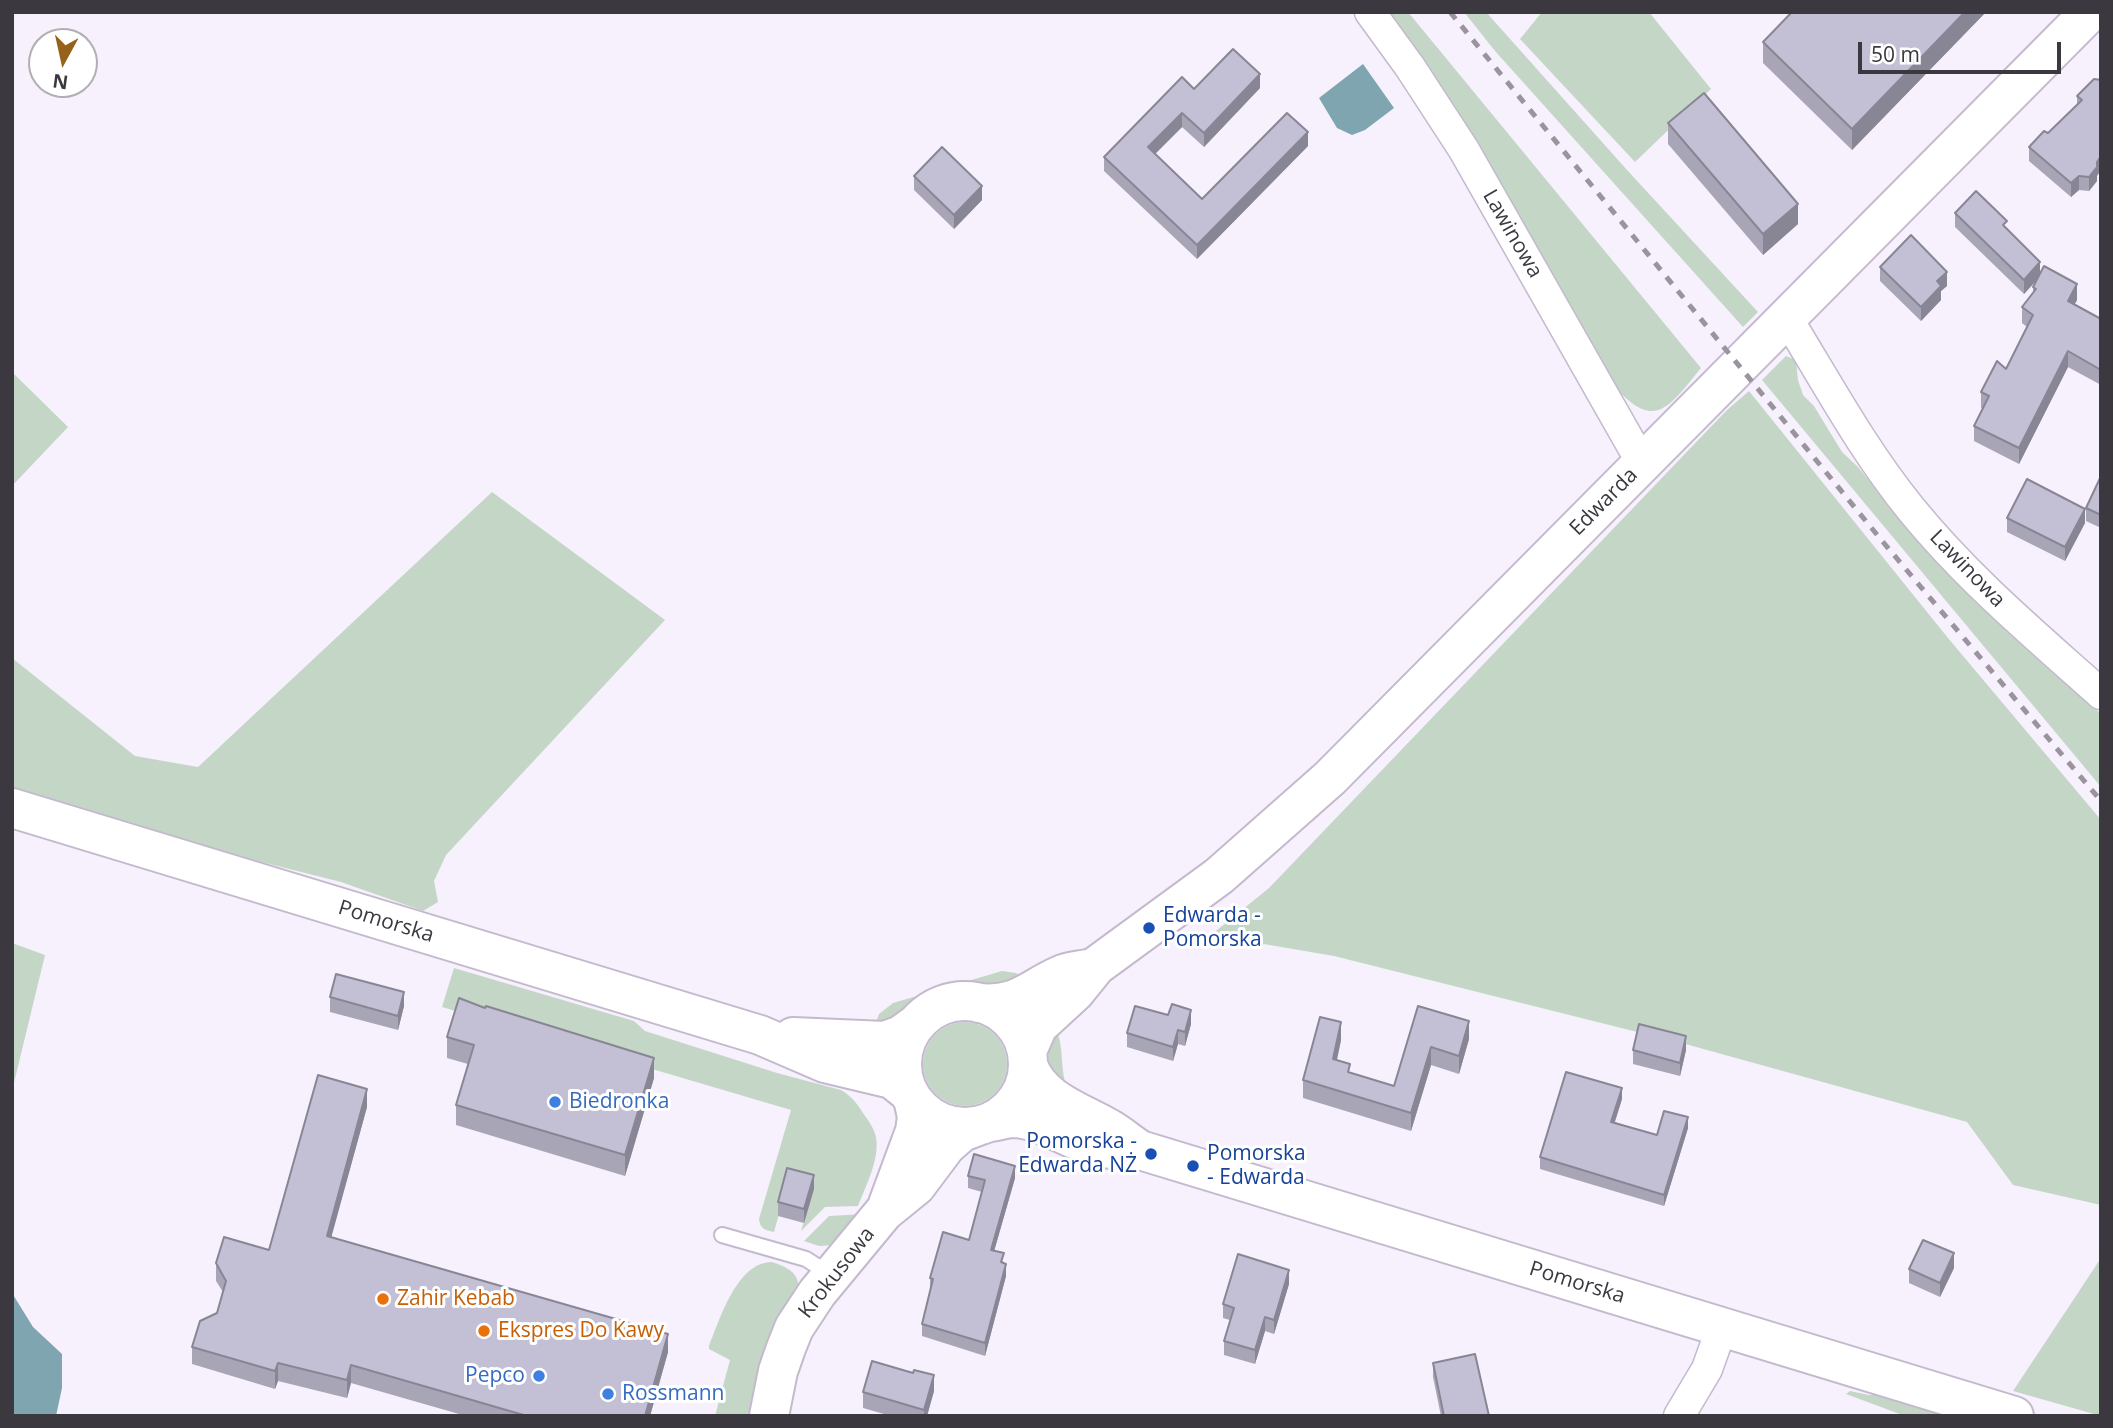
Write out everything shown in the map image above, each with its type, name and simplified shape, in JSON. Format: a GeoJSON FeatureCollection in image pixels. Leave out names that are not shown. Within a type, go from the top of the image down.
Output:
{"type":"FeatureCollection","features":[{"type":"Feature","properties":{"kind":"street","name":"Lawinowa"},"geometry":{"type":"LineString","coordinates":[[1370,12],[1464,150],[1642,463]]}},
{"type":"Feature","properties":{"kind":"street","name":"Edwarda"},"geometry":{"type":"LineString","coordinates":[[1027,1058],[1033,1033],[1038,1026],[1075,992],[1096,966],[1209,884],[1321,786],[2090,12]]}},
{"type":"Feature","properties":{"kind":"street","name":"Lawinowa"},"geometry":{"type":"LineString","coordinates":[[1787,318],[1858,436],[1909,507],[1980,586],[2101,694]]}},
{"type":"Feature","properties":{"kind":"street","name":"Pomorska"},"geometry":{"type":"LineString","coordinates":[[12,808],[760,1035],[825,1063],[892,1079],[911,1097]]}},
{"type":"Feature","properties":{"kind":"street","name":"Edwarda"},"geometry":{"type":"LineString","coordinates":[[979,1003],[993,1004],[1013,1000],[1061,975],[1096,966]]}},
{"type":"Feature","properties":{"kind":"street"},"geometry":{"type":"LineString","coordinates":[[951,1002],[979,1003],[1005,1015],[1022,1037],[1027,1058],[1021,1093],[1014,1104],[984,1124],[964,1128],[936,1121],[911,1097],[902,1077],[903,1049],[916,1024],[926,1014],[951,1002]]}},
{"type":"Feature","properties":{"kind":"street","name":"Pomorska"},"geometry":{"type":"LineString","coordinates":[[760,1035],[878,1041],[901,1035],[916,1024]]}},
{"type":"Feature","properties":{"kind":"street","name":"Pomorska"},"geometry":{"type":"LineString","coordinates":[[1027,1058],[1037,1083],[1056,1100],[1107,1127],[1140,1150]]}},
{"type":"Feature","properties":{"kind":"street","name":"Krokusowa"},"geometry":{"type":"LineString","coordinates":[[884,1212],[915,1131],[917,1117],[911,1097]]}},
{"type":"Feature","properties":{"kind":"street","name":"Pomorska"},"geometry":{"type":"LineString","coordinates":[[984,1124],[1012,1118],[1026,1120],[1098,1148],[1140,1150],[2014,1416]]}},
{"type":"Feature","properties":{"kind":"street","name":"Krokusowa"},"geometry":{"type":"LineString","coordinates":[[769,1416],[778,1371],[794,1328],[817,1293],[884,1212],[916,1186],[954,1137],[984,1124]]}},
{"type":"Feature","properties":{"kind":"street"},"geometry":{"type":"LineString","coordinates":[[1679,1416],[1707,1369],[1722,1327]]}},
{"type":"Feature","properties":{"kind":"lane"},"geometry":{"type":"LineString","coordinates":[[722,1235],[806,1259],[832,1276]]}},
{"type":"Feature","properties":{"kind":"green space"},"geometry":{"type":"Polygon","coordinates":[[[1385,12],[1408,12],[1701,368],[1669,404],[1659,410],[1649,411],[1638,407],[1610,381],[1385,12]]]}},
{"type":"Feature","properties":{"kind":"green space"},"geometry":{"type":"Polygon","coordinates":[[[1464,12],[1486,12],[1758,312],[1743,327],[1495,51],[1464,12]]]}},
{"type":"Feature","properties":{"kind":"green space"},"geometry":{"type":"Polygon","coordinates":[[[1542,12],[1649,12],[1711,89],[1635,162],[1520,39],[1542,12]]]}},
{"type":"Feature","properties":{"kind":"green space"},"geometry":{"type":"Polygon","coordinates":[[[1786,356],[1796,360],[1803,395],[1814,406],[1842,452],[1857,466],[1953,580],[2101,714],[2101,787],[1762,380],[1786,356]]]}},
{"type":"Feature","properties":{"kind":"green space"},"geometry":{"type":"Polygon","coordinates":[[[12,372],[68,427],[12,486],[12,372]]]}},
{"type":"Feature","properties":{"kind":"green space"},"geometry":{"type":"Polygon","coordinates":[[[1749,391],[1948,638],[2101,820],[2101,1205],[2013,1185],[1967,1122],[1689,1045],[1334,956],[1211,935],[1269,888],[1726,411],[1749,391]]]}},
{"type":"Feature","properties":{"kind":"green space"},"geometry":{"type":"Polygon","coordinates":[[[492,492],[665,620],[446,855],[434,881],[438,902],[423,911],[341,882],[182,842],[12,790],[12,658],[135,756],[198,767],[492,492]]]}},
{"type":"Feature","properties":{"kind":"green space"},"geometry":{"type":"Polygon","coordinates":[[[12,943],[45,955],[12,1091],[12,943]]]}},
{"type":"Feature","properties":{"kind":"green space"},"geometry":{"type":"Polygon","coordinates":[[[454,968],[634,1021],[645,1031],[777,1073],[841,1090],[858,1106],[871,1124],[876,1137],[874,1163],[858,1206],[825,1207],[801,1231],[814,1189],[788,1182],[774,1232],[764,1228],[759,1219],[791,1110],[442,1007],[454,968]]]}},
{"type":"Feature","properties":{"kind":"green space"},"geometry":{"type":"Polygon","coordinates":[[[1002,971],[1016,973],[1021,977],[980,990],[946,991],[930,997],[873,1030],[879,1014],[893,1003],[1002,971]]]}},
{"type":"Feature","properties":{"kind":"green space"},"geometry":{"type":"Polygon","coordinates":[[[965,1022],[981,1025],[995,1034],[1004,1048],[1007,1064],[1004,1080],[995,1094],[981,1103],[965,1106],[949,1103],[935,1094],[926,1080],[923,1064],[926,1048],[935,1034],[949,1025],[965,1022]]]}},
{"type":"Feature","properties":{"kind":"green space"},"geometry":{"type":"Polygon","coordinates":[[[1055,1028],[1069,1091],[1049,1063],[1049,1049],[1055,1028]]]}},
{"type":"Feature","properties":{"kind":"green space"},"geometry":{"type":"Polygon","coordinates":[[[864,1214],[835,1245],[819,1246],[804,1241],[829,1216],[864,1214]]]}},
{"type":"Feature","properties":{"kind":"green space"},"geometry":{"type":"Polygon","coordinates":[[[2101,1258],[2101,1416],[2013,1391],[2101,1258]]]}},
{"type":"Feature","properties":{"kind":"green space"},"geometry":{"type":"Polygon","coordinates":[[[772,1262],[794,1274],[799,1288],[756,1416],[715,1416],[730,1360],[709,1349],[709,1346],[740,1281],[749,1271],[772,1262]]]}},
{"type":"Feature","properties":{"kind":"green space"},"geometry":{"type":"Polygon","coordinates":[[[1850,1391],[1869,1395],[1890,1393],[1964,1416],[1905,1416],[1846,1394],[1850,1391]]]}},
{"type":"Feature","properties":{"kind":"water"},"geometry":{"type":"Polygon","coordinates":[[[1363,64],[1394,108],[1365,130],[1352,135],[1337,128],[1319,98],[1363,64]]]}},
{"type":"Feature","properties":{"kind":"water"},"geometry":{"type":"Polygon","coordinates":[[[12,1293],[33,1327],[62,1354],[62,1388],[56,1416],[12,1416],[12,1293]]]}},
{"type":"Feature","properties":{"kind":"building"},"geometry":{"type":"Polygon","coordinates":[[[1792,12],[1965,12],[1852,129],[1763,42],[1792,12]]]}},
{"type":"Feature","properties":{"kind":"building"},"geometry":{"type":"Polygon","coordinates":[[[1233,49],[1260,74],[1204,133],[1182,113],[1148,147],[1202,199],[1287,113],[1308,132],[1197,245],[1104,157],[1182,77],[1194,89],[1233,49]]]}},
{"type":"Feature","properties":{"kind":"building"},"geometry":{"type":"Polygon","coordinates":[[[2094,79],[2101,80],[2101,156],[2089,177],[2079,176],[2071,183],[2029,147],[2044,131],[2048,133],[2082,100],[2077,96],[2094,79]]]}},
{"type":"Feature","properties":{"kind":"building"},"geometry":{"type":"Polygon","coordinates":[[[1704,93],[1798,204],[1763,234],[1668,123],[1704,93]]]}},
{"type":"Feature","properties":{"kind":"building"},"geometry":{"type":"Polygon","coordinates":[[[942,147],[982,186],[954,215],[914,176],[942,147]]]}},
{"type":"Feature","properties":{"kind":"building"},"geometry":{"type":"Polygon","coordinates":[[[1976,191],[2007,221],[2003,225],[2040,262],[2024,280],[1955,213],[1976,191]]]}},
{"type":"Feature","properties":{"kind":"building"},"geometry":{"type":"Polygon","coordinates":[[[1911,235],[1947,272],[1937,281],[1941,286],[1921,307],[1880,267],[1911,235]]]}},
{"type":"Feature","properties":{"kind":"building"},"geometry":{"type":"Polygon","coordinates":[[[2044,266],[2077,284],[2068,301],[2101,319],[2101,370],[2068,351],[2019,448],[1974,426],[1989,396],[1981,392],[1997,361],[2006,369],[2033,315],[2022,307],[2036,289],[2033,287],[2044,266]]]}},
{"type":"Feature","properties":{"kind":"building"},"geometry":{"type":"Polygon","coordinates":[[[2101,476],[2101,515],[2086,508],[2101,476]]]}},
{"type":"Feature","properties":{"kind":"building"},"geometry":{"type":"Polygon","coordinates":[[[2027,479],[2085,509],[2065,547],[2007,518],[2027,479]]]}},
{"type":"Feature","properties":{"kind":"building"},"geometry":{"type":"Polygon","coordinates":[[[336,974],[404,992],[398,1016],[330,997],[336,974]]]}},
{"type":"Feature","properties":{"kind":"building","name":"Biedronka"},"geometry":{"type":"Polygon","coordinates":[[[459,998],[654,1058],[625,1155],[456,1105],[474,1045],[447,1037],[459,998]]]}},
{"type":"Feature","properties":{"kind":"building"},"geometry":{"type":"Polygon","coordinates":[[[1172,1004],[1191,1010],[1185,1032],[1178,1030],[1173,1047],[1127,1033],[1135,1006],[1168,1015],[1172,1004]]]}},
{"type":"Feature","properties":{"kind":"building"},"geometry":{"type":"Polygon","coordinates":[[[1418,1006],[1469,1021],[1459,1056],[1431,1047],[1411,1113],[1303,1080],[1320,1017],[1341,1022],[1333,1059],[1350,1064],[1348,1072],[1394,1086],[1418,1006]]]}},
{"type":"Feature","properties":{"kind":"building"},"geometry":{"type":"Polygon","coordinates":[[[1639,1024],[1686,1036],[1680,1063],[1633,1050],[1639,1024]]]}},
{"type":"Feature","properties":{"kind":"building"},"geometry":{"type":"Polygon","coordinates":[[[1566,1072],[1622,1088],[1611,1122],[1657,1135],[1664,1111],[1688,1117],[1664,1195],[1540,1157],[1566,1072]]]}},
{"type":"Feature","properties":{"kind":"building"},"geometry":{"type":"Polygon","coordinates":[[[318,1075],[367,1089],[327,1236],[668,1334],[645,1416],[527,1416],[351,1365],[347,1380],[278,1363],[275,1371],[192,1347],[200,1321],[217,1313],[226,1281],[216,1263],[224,1237],[269,1250],[318,1075]]]}},
{"type":"Feature","properties":{"kind":"building"},"geometry":{"type":"Polygon","coordinates":[[[974,1154],[1015,1166],[991,1250],[1004,1253],[1001,1262],[1006,1264],[985,1343],[922,1324],[933,1279],[930,1278],[943,1232],[969,1240],[985,1180],[968,1176],[974,1154]]]}},
{"type":"Feature","properties":{"kind":"building"},"geometry":{"type":"Polygon","coordinates":[[[787,1168],[814,1175],[804,1209],[778,1202],[787,1168]]]}},
{"type":"Feature","properties":{"kind":"building"},"geometry":{"type":"Polygon","coordinates":[[[1923,1240],[1954,1253],[1940,1283],[1909,1269],[1923,1240]]]}},
{"type":"Feature","properties":{"kind":"building"},"geometry":{"type":"Polygon","coordinates":[[[1238,1254],[1289,1270],[1274,1320],[1265,1317],[1255,1350],[1224,1341],[1234,1308],[1223,1304],[1238,1254]]]}},
{"type":"Feature","properties":{"kind":"building"},"geometry":{"type":"Polygon","coordinates":[[[1475,1354],[1489,1416],[1444,1416],[1433,1363],[1475,1354]]]}},
{"type":"Feature","properties":{"kind":"building"},"geometry":{"type":"Polygon","coordinates":[[[872,1361],[913,1373],[914,1370],[934,1375],[924,1410],[863,1392],[872,1361]]]}},
{"type":"Feature","properties":{"kind":"railway"},"geometry":{"type":"LineString","coordinates":[[1450,12],[1883,542],[2101,801]]}},
{"type":"Feature","properties":{"kind":"place","name":"Edwarda - Pomorska"},"geometry":{"type":"Point","coordinates":[1149,928]}},
{"type":"Feature","properties":{"kind":"place","name":"Biedronka"},"geometry":{"type":"Point","coordinates":[555,1102]}},
{"type":"Feature","properties":{"kind":"place","name":"Pomorska - Edwarda NŻ"},"geometry":{"type":"Point","coordinates":[1151,1154]}},
{"type":"Feature","properties":{"kind":"place","name":"Pomorska - Edwarda"},"geometry":{"type":"Point","coordinates":[1193,1166]}},
{"type":"Feature","properties":{"kind":"place","name":"Zahir Kebab"},"geometry":{"type":"Point","coordinates":[383,1299]}},
{"type":"Feature","properties":{"kind":"place","name":"Ekspres Do Kawy"},"geometry":{"type":"Point","coordinates":[484,1331]}},
{"type":"Feature","properties":{"kind":"place","name":"Pepco"},"geometry":{"type":"Point","coordinates":[539,1376]}},
{"type":"Feature","properties":{"kind":"place","name":"Rossmann"},"geometry":{"type":"Point","coordinates":[608,1394]}}]}
